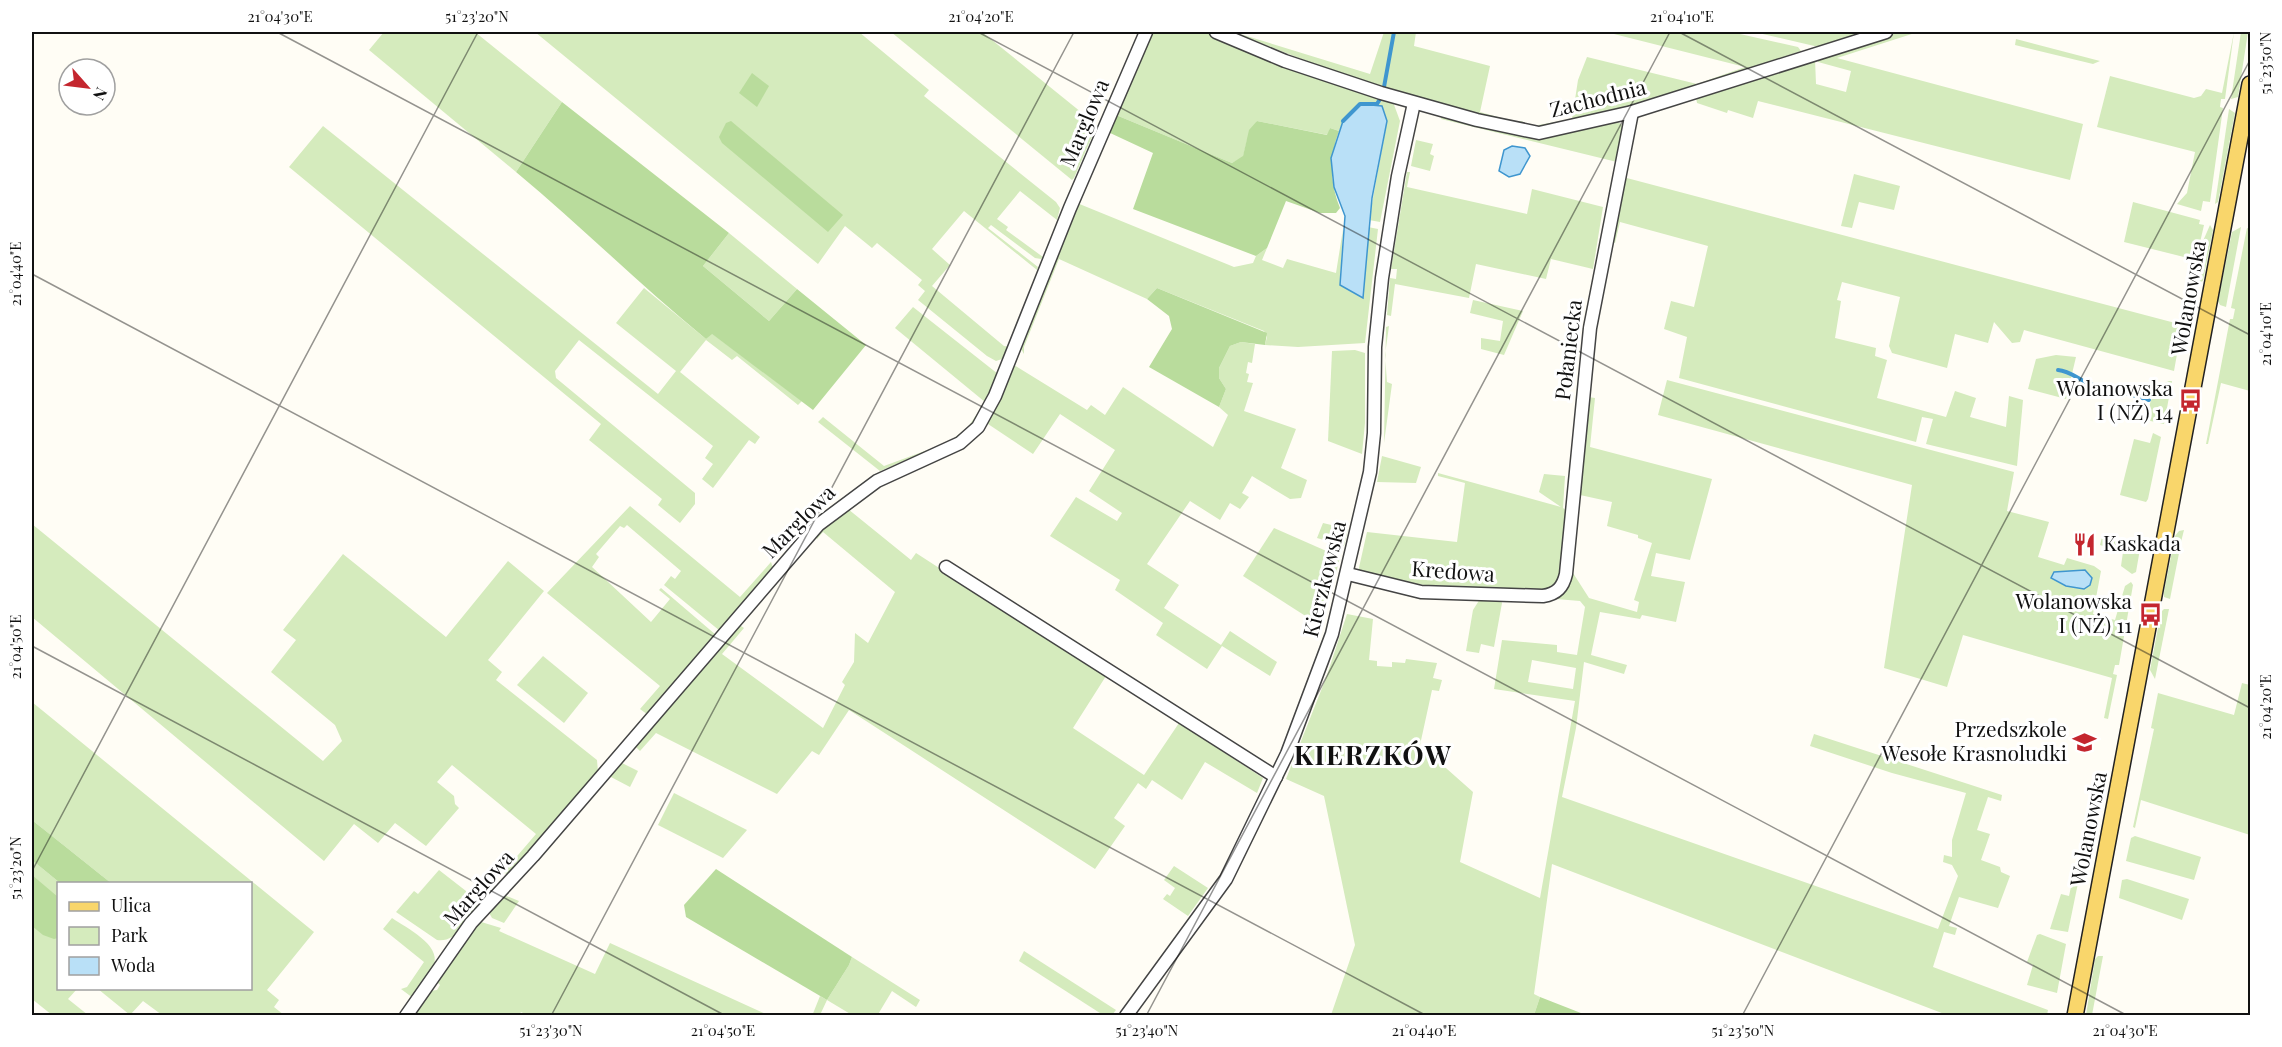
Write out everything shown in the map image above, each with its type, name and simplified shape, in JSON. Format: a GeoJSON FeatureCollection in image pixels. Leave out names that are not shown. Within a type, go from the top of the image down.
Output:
{"type":"FeatureCollection","features":[{"type":"Feature","properties":{"kind":"main road","name":"Wolanowska"},"geometry":{"type":"LineString","coordinates":[[2075,1016],[2250,84]]}},
{"type":"Feature","properties":{"kind":"street","name":"Marglowa"},"geometry":{"type":"LineString","coordinates":[[406,1016],[471,923],[533,856],[818,525],[877,481],[960,443],[978,427],[995,396],[1070,208],[1146,32]]}},
{"type":"Feature","properties":{"kind":"street","name":"Zachodnia"},"geometry":{"type":"LineString","coordinates":[[1216,32],[1285,61],[1414,103],[1539,133],[1632,112],[1886,32]]}},
{"type":"Feature","properties":{"kind":"street","name":"Kierzkowska"},"geometry":{"type":"LineString","coordinates":[[1126,1016],[1221,887],[1276,777],[1322,665],[1348,574],[1373,452],[1375,347],[1388,228],[1414,103]]}},
{"type":"Feature","properties":{"kind":"street","name":"Połaniecka"},"geometry":{"type":"LineString","coordinates":[[1557,592],[1566,574],[1590,328],[1632,112]]}},
{"type":"Feature","properties":{"kind":"street"},"geometry":{"type":"LineString","coordinates":[[946,567],[1276,777]]}},
{"type":"Feature","properties":{"kind":"street","name":"Kredowa"},"geometry":{"type":"LineString","coordinates":[[1348,574],[1421,592],[1543,596],[1557,592]]}},
{"type":"Feature","properties":{"kind":"green space"},"geometry":{"type":"Polygon","coordinates":[[[384,32],[475,32],[562,102],[516,172],[369,50],[384,32]]]}},
{"type":"Feature","properties":{"kind":"green space"},"geometry":{"type":"Polygon","coordinates":[[[535,32],[859,32],[929,90],[924,96],[1056,202],[1060,208],[1057,220],[1020,191],[997,219],[1008,227],[1006,230],[1043,257],[1041,259],[1035,258],[991,225],[988,228],[1038,267],[1037,270],[964,211],[932,249],[950,265],[932,286],[1004,346],[1011,347],[1005,358],[996,361],[987,356],[918,300],[925,291],[918,285],[922,280],[877,243],[872,248],[845,226],[818,264],[535,32]]]}},
{"type":"Feature","properties":{"kind":"green space"},"geometry":{"type":"Polygon","coordinates":[[[891,32],[982,32],[1097,125],[1074,178],[1072,180],[891,32]]]}},
{"type":"Feature","properties":{"kind":"green space"},"geometry":{"type":"Polygon","coordinates":[[[1152,32],[1205,32],[1245,49],[1393,102],[1400,121],[1380,222],[1369,220],[1387,121],[1343,121],[1339,131],[1330,128],[1328,135],[1257,121],[1247,140],[1243,157],[1232,163],[1116,115],[1152,32]]]}},
{"type":"Feature","properties":{"kind":"green space"},"geometry":{"type":"Polygon","coordinates":[[[1384,32],[1416,32],[1414,46],[1490,66],[1480,112],[1516,122],[1523,121],[1520,125],[1505,122],[1403,93],[1336,71],[1237,33],[1370,74],[1384,32]]]}},
{"type":"Feature","properties":{"kind":"green space"},"geometry":{"type":"Polygon","coordinates":[[[1606,32],[1731,32],[1798,47],[1801,51],[1643,104],[1542,127],[1538,125],[1572,119],[1578,80],[1587,57],[1697,84],[1745,67],[1606,32]]]}},
{"type":"Feature","properties":{"kind":"green space"},"geometry":{"type":"Polygon","coordinates":[[[1754,32],[1871,32],[1823,48],[1754,32]]]}},
{"type":"Feature","properties":{"kind":"green space"},"geometry":{"type":"Polygon","coordinates":[[[1899,32],[1918,32],[1837,58],[2083,124],[2070,180],[1758,101],[1753,118],[1728,110],[1727,113],[1697,103],[1696,97],[1815,59],[1816,84],[1846,92],[1851,71],[1818,62],[1818,58],[1899,32]]]}},
{"type":"Feature","properties":{"kind":"green space"},"geometry":{"type":"Polygon","coordinates":[[[2234,32],[2225,99],[2221,99],[2220,107],[2223,108],[2210,202],[2203,201],[2201,211],[2177,204],[2187,193],[2195,152],[2097,127],[2110,76],[2194,98],[2201,96],[2206,89],[2222,93],[2234,32]]]}},
{"type":"Feature","properties":{"kind":"green space"},"geometry":{"type":"Polygon","coordinates":[[[2241,32],[2248,32],[2238,97],[2231,99],[2241,32]]]}},
{"type":"Feature","properties":{"kind":"green space"},"geometry":{"type":"Polygon","coordinates":[[[2016,39],[2100,61],[2093,64],[2015,45],[2016,39]]]}},
{"type":"Feature","properties":{"kind":"green space"},"geometry":{"type":"Polygon","coordinates":[[[752,73],[769,86],[757,107],[739,93],[752,73]]]}},
{"type":"Feature","properties":{"kind":"green space"},"geometry":{"type":"Polygon","coordinates":[[[562,102],[729,233],[703,266],[769,321],[797,289],[866,345],[813,410],[712,334],[706,339],[516,172],[562,102]]]}},
{"type":"Feature","properties":{"kind":"green space"},"geometry":{"type":"Polygon","coordinates":[[[2229,109],[2235,113],[2218,202],[2215,204],[2229,109]]]}},
{"type":"Feature","properties":{"kind":"green space"},"geometry":{"type":"Polygon","coordinates":[[[1116,115],[1232,163],[1243,156],[1249,130],[1257,121],[1327,135],[1330,128],[1339,131],[1332,170],[1334,189],[1340,208],[1336,213],[1320,213],[1286,201],[1267,248],[1256,256],[1133,209],[1153,153],[1108,132],[1116,115]]]}},
{"type":"Feature","properties":{"kind":"green space"},"geometry":{"type":"Polygon","coordinates":[[[1442,115],[1546,138],[1615,120],[1625,127],[1617,162],[1441,119],[1442,115]]]}},
{"type":"Feature","properties":{"kind":"green space"},"geometry":{"type":"Polygon","coordinates":[[[731,121],[843,215],[828,232],[722,143],[719,137],[726,123],[731,121]]]}},
{"type":"Feature","properties":{"kind":"green space"},"geometry":{"type":"Polygon","coordinates":[[[323,126],[658,394],[676,371],[616,323],[644,288],[706,339],[711,333],[802,401],[798,405],[737,356],[732,360],[706,340],[680,372],[760,437],[755,444],[749,440],[713,488],[702,479],[713,464],[705,458],[713,446],[579,340],[555,371],[556,378],[695,493],[695,504],[680,523],[658,505],[662,499],[589,440],[601,424],[289,167],[323,126]]]}},
{"type":"Feature","properties":{"kind":"green space"},"geometry":{"type":"Polygon","coordinates":[[[1416,140],[1433,144],[1430,154],[1434,156],[1430,171],[1411,166],[1416,140]]]}},
{"type":"Feature","properties":{"kind":"green space"},"geometry":{"type":"Polygon","coordinates":[[[1407,172],[1410,172],[1407,187],[1527,214],[1532,189],[1603,207],[1593,269],[1551,259],[1546,279],[1476,264],[1469,298],[1395,284],[1391,316],[1387,315],[1390,278],[1396,279],[1397,269],[1391,269],[1407,172]]]}},
{"type":"Feature","properties":{"kind":"green space"},"geometry":{"type":"Polygon","coordinates":[[[1854,174],[1900,186],[1894,210],[1859,202],[1852,228],[1841,226],[1854,174]]]}},
{"type":"Feature","properties":{"kind":"green space"},"geometry":{"type":"Polygon","coordinates":[[[1623,177],[2179,324],[2182,326],[2174,371],[2024,330],[2020,342],[2012,343],[1994,322],[1988,343],[1955,334],[1947,368],[1892,353],[1889,346],[1900,297],[1842,282],[1837,300],[1841,301],[1835,338],[1876,348],[1875,356],[1887,360],[1877,398],[1946,417],[1955,391],[1976,398],[1970,417],[2006,427],[2009,396],[2023,400],[2017,466],[1926,444],[1933,419],[1922,417],[1916,442],[1679,378],[1687,337],[1664,329],[1671,301],[1694,307],[1708,246],[1620,222],[1615,243],[1610,241],[1623,177]]]}},
{"type":"Feature","properties":{"kind":"green space"},"geometry":{"type":"Polygon","coordinates":[[[2133,202],[2200,220],[2199,224],[2204,225],[2191,282],[2187,283],[2192,259],[2124,242],[2133,202]]]}},
{"type":"Feature","properties":{"kind":"green space"},"geometry":{"type":"Polygon","coordinates":[[[1077,203],[1234,267],[1253,263],[1256,256],[1267,248],[1262,260],[1283,268],[1287,259],[1336,273],[1343,229],[1340,285],[1362,297],[1368,227],[1378,229],[1365,343],[1298,347],[1265,345],[1267,337],[1264,331],[1157,288],[1147,299],[1059,259],[1024,347],[1024,354],[1020,347],[1077,203]]]}},
{"type":"Feature","properties":{"kind":"green space"},"geometry":{"type":"Polygon","coordinates":[[[2210,225],[2213,230],[2203,281],[2195,284],[2203,241],[2210,225]]]}},
{"type":"Feature","properties":{"kind":"green space"},"geometry":{"type":"Polygon","coordinates":[[[2241,227],[2226,307],[2220,305],[2218,301],[2232,232],[2241,227]]]}},
{"type":"Feature","properties":{"kind":"green space"},"geometry":{"type":"Polygon","coordinates":[[[2247,228],[2250,229],[2250,391],[2221,383],[2208,444],[2206,444],[2230,319],[2233,319],[2235,309],[2231,308],[2247,228]]]}},
{"type":"Feature","properties":{"kind":"green space"},"geometry":{"type":"Polygon","coordinates":[[[729,233],[797,289],[769,321],[703,266],[729,233]]]}},
{"type":"Feature","properties":{"kind":"green space"},"geometry":{"type":"Polygon","coordinates":[[[1157,288],[1267,333],[1265,345],[1241,342],[1230,346],[1219,368],[1219,378],[1226,389],[1219,407],[1149,367],[1172,329],[1169,316],[1147,299],[1157,288]]]}},
{"type":"Feature","properties":{"kind":"green space"},"geometry":{"type":"Polygon","coordinates":[[[1473,300],[1523,311],[1504,355],[1481,349],[1481,338],[1500,341],[1503,321],[1470,313],[1473,300]]]}},
{"type":"Feature","properties":{"kind":"green space"},"geometry":{"type":"Polygon","coordinates":[[[913,307],[998,374],[996,381],[978,417],[966,432],[949,442],[968,427],[985,402],[895,328],[913,307]]]}},
{"type":"Feature","properties":{"kind":"green space"},"geometry":{"type":"Polygon","coordinates":[[[1389,326],[1386,351],[1386,327],[1389,326]]]}},
{"type":"Feature","properties":{"kind":"green space"},"geometry":{"type":"Polygon","coordinates":[[[1241,342],[1255,344],[1252,363],[1248,362],[1246,373],[1249,374],[1247,382],[1253,383],[1244,411],[1296,429],[1281,468],[1307,480],[1301,498],[1290,499],[1252,476],[1242,493],[1249,497],[1240,509],[1230,503],[1220,520],[1190,501],[1147,564],[1179,585],[1164,608],[1221,645],[1230,631],[1277,662],[1270,676],[1222,646],[1207,669],[1156,635],[1163,623],[1115,590],[1120,580],[1050,536],[1076,497],[1117,521],[1122,513],[1089,491],[1115,450],[1060,414],[1033,454],[988,424],[1014,365],[1087,410],[1091,405],[1105,415],[1123,387],[1213,447],[1228,415],[1219,407],[1226,389],[1219,378],[1219,368],[1230,346],[1241,342]]]}},
{"type":"Feature","properties":{"kind":"green space"},"geometry":{"type":"Polygon","coordinates":[[[1355,350],[1365,353],[1365,423],[1362,454],[1328,441],[1332,351],[1355,350]]]}},
{"type":"Feature","properties":{"kind":"green space"},"geometry":{"type":"Polygon","coordinates":[[[2056,355],[2076,357],[2066,399],[2028,389],[2036,359],[2056,355]]]}},
{"type":"Feature","properties":{"kind":"green space"},"geometry":{"type":"Polygon","coordinates":[[[1385,361],[1387,382],[1392,384],[1384,443],[1385,361]]]}},
{"type":"Feature","properties":{"kind":"green space"},"geometry":{"type":"Polygon","coordinates":[[[1667,380],[2014,472],[2007,511],[2049,522],[2038,557],[2064,565],[2067,558],[2094,566],[2101,571],[2093,614],[2115,620],[2125,586],[2131,582],[2133,585],[2119,665],[2115,665],[2113,674],[2117,675],[2108,719],[2104,718],[2112,678],[1963,635],[1947,687],[1884,668],[1912,485],[1658,415],[1667,380]]]}},
{"type":"Feature","properties":{"kind":"green space"},"geometry":{"type":"Polygon","coordinates":[[[2172,381],[2164,424],[2146,420],[2155,392],[2172,381]]]}},
{"type":"Feature","properties":{"kind":"green space"},"geometry":{"type":"Polygon","coordinates":[[[1588,397],[1595,398],[1590,447],[1712,479],[1690,560],[1656,553],[1651,576],[1685,582],[1676,622],[1642,615],[1640,619],[1600,612],[1591,655],[1627,665],[1624,674],[1584,662],[1576,728],[1562,797],[1938,929],[1958,876],[1952,865],[1943,862],[1944,855],[1952,857],[1952,840],[1966,793],[1892,773],[1810,746],[1814,734],[2002,795],[2001,801],[1988,797],[1977,830],[1990,834],[1981,860],[2000,867],[2001,872],[2010,876],[1998,908],[1959,897],[1949,926],[1957,928],[1955,935],[1944,932],[1933,967],[2048,1010],[2047,1015],[1947,1015],[1552,864],[1534,994],[1540,997],[1534,1015],[1331,1015],[1355,945],[1324,796],[1286,779],[1326,678],[1347,614],[1373,619],[1369,660],[1377,661],[1377,666],[1392,667],[1392,662],[1405,663],[1406,659],[1437,663],[1433,678],[1442,680],[1439,691],[1432,690],[1420,745],[1473,792],[1460,862],[1540,898],[1575,701],[1494,689],[1502,640],[1557,645],[1557,652],[1577,655],[1585,607],[1580,601],[1556,599],[1568,587],[1573,573],[1589,598],[1637,612],[1639,602],[1634,600],[1652,543],[1638,538],[1638,535],[1607,526],[1612,502],[1580,495],[1588,397]],[[1532,660],[1528,682],[1573,689],[1576,668],[1532,660]]]}},
{"type":"Feature","properties":{"kind":"green space"},"geometry":{"type":"Polygon","coordinates":[[[823,417],[884,466],[941,445],[880,471],[818,422],[823,417]]]}},
{"type":"Feature","properties":{"kind":"green space"},"geometry":{"type":"Polygon","coordinates":[[[2153,433],[2161,437],[2148,499],[2146,502],[2120,495],[2134,439],[2150,443],[2153,433]]]}},
{"type":"Feature","properties":{"kind":"green space"},"geometry":{"type":"Polygon","coordinates":[[[1382,456],[1421,467],[1416,483],[1377,482],[1382,456]]]}},
{"type":"Feature","properties":{"kind":"green space"},"geometry":{"type":"Polygon","coordinates":[[[1438,473],[1561,507],[1539,492],[1544,474],[1565,476],[1563,508],[1567,511],[1565,555],[1559,576],[1553,584],[1545,590],[1451,587],[1405,582],[1358,572],[1367,532],[1457,542],[1465,483],[1438,476],[1438,473]]]}},
{"type":"Feature","properties":{"kind":"green space"},"geometry":{"type":"Polygon","coordinates":[[[630,506],[740,597],[771,562],[773,568],[720,631],[664,585],[671,576],[675,579],[681,571],[627,525],[624,528],[620,526],[596,554],[599,557],[592,567],[651,622],[670,599],[659,590],[661,588],[716,635],[648,715],[640,709],[660,686],[547,593],[630,506]]]}},
{"type":"Feature","properties":{"kind":"green space"},"geometry":{"type":"Polygon","coordinates":[[[848,509],[911,560],[916,553],[1106,676],[1073,728],[1144,775],[1179,723],[1263,778],[1257,793],[1205,762],[1182,800],[1152,780],[1146,789],[1138,783],[1114,818],[1125,826],[1095,869],[849,710],[819,755],[812,751],[777,794],[656,733],[640,751],[634,745],[738,624],[744,628],[722,654],[823,728],[845,685],[842,682],[854,662],[855,633],[868,643],[895,592],[823,532],[817,539],[814,535],[848,509]]]}},
{"type":"Feature","properties":{"kind":"green space"},"geometry":{"type":"Polygon","coordinates":[[[1323,523],[1348,529],[1344,546],[1317,538],[1323,523]]]}},
{"type":"Feature","properties":{"kind":"green space"},"geometry":{"type":"Polygon","coordinates":[[[32,524],[323,761],[342,741],[335,725],[271,672],[296,640],[283,630],[343,554],[446,637],[508,561],[544,591],[488,660],[502,672],[496,680],[597,760],[598,772],[509,876],[501,870],[504,866],[507,868],[536,834],[452,765],[437,782],[454,796],[455,804],[459,808],[426,846],[395,823],[378,843],[354,824],[324,861],[32,617],[32,524]]]}},
{"type":"Feature","properties":{"kind":"green space"},"geometry":{"type":"Polygon","coordinates":[[[1274,528],[1340,557],[1323,625],[1243,576],[1274,528]]]}},
{"type":"Feature","properties":{"kind":"green space"},"geometry":{"type":"Polygon","coordinates":[[[2184,530],[2170,599],[2164,597],[2164,592],[2175,536],[2179,531],[2184,530]]]}},
{"type":"Feature","properties":{"kind":"green space"},"geometry":{"type":"Polygon","coordinates":[[[2102,537],[2140,549],[2136,572],[2132,574],[2121,566],[2123,552],[2100,545],[2102,537]]]}},
{"type":"Feature","properties":{"kind":"green space"},"geometry":{"type":"Polygon","coordinates":[[[1480,599],[1501,600],[1502,603],[1494,647],[1481,644],[1479,653],[1466,651],[1473,610],[1480,599]]]}},
{"type":"Feature","properties":{"kind":"green space"},"geometry":{"type":"Polygon","coordinates":[[[2169,609],[2155,679],[2150,670],[2161,612],[2169,609]]]}},
{"type":"Feature","properties":{"kind":"green space"},"geometry":{"type":"Polygon","coordinates":[[[543,656],[588,693],[564,723],[517,685],[543,656]]]}},
{"type":"Feature","properties":{"kind":"green space"},"geometry":{"type":"Polygon","coordinates":[[[2242,683],[2250,685],[2250,835],[2141,800],[2135,828],[2133,827],[2154,729],[2151,728],[2158,693],[2234,715],[2242,683]]]}},
{"type":"Feature","properties":{"kind":"green space"},"geometry":{"type":"Polygon","coordinates":[[[32,702],[314,932],[267,990],[279,1000],[274,1007],[284,1015],[162,1015],[143,1001],[130,1015],[99,990],[252,990],[252,882],[110,882],[32,820],[32,702]]]}},
{"type":"Feature","properties":{"kind":"green space"},"geometry":{"type":"Polygon","coordinates":[[[620,762],[638,771],[630,787],[609,776],[620,762]]]}},
{"type":"Feature","properties":{"kind":"green space"},"geometry":{"type":"Polygon","coordinates":[[[674,793],[747,830],[723,858],[658,825],[674,793]]]}},
{"type":"Feature","properties":{"kind":"green space"},"geometry":{"type":"Polygon","coordinates":[[[32,820],[110,882],[59,882],[32,860],[32,820]]]}},
{"type":"Feature","properties":{"kind":"green space"},"geometry":{"type":"Polygon","coordinates":[[[2135,836],[2201,857],[2194,880],[2126,861],[2131,838],[2135,836]]]}},
{"type":"Feature","properties":{"kind":"green space"},"geometry":{"type":"Polygon","coordinates":[[[32,860],[59,882],[57,990],[76,990],[68,999],[88,1015],[52,1015],[32,999],[32,860]]]}},
{"type":"Feature","properties":{"kind":"green space"},"geometry":{"type":"Polygon","coordinates":[[[1174,866],[1208,888],[1188,916],[1163,899],[1167,894],[1170,896],[1175,888],[1164,880],[1174,866]]]}},
{"type":"Feature","properties":{"kind":"green space"},"geometry":{"type":"Polygon","coordinates":[[[716,869],[852,957],[827,1000],[686,917],[684,905],[716,869]]]}},
{"type":"Feature","properties":{"kind":"green space"},"geometry":{"type":"Polygon","coordinates":[[[439,870],[466,891],[479,908],[461,930],[444,940],[437,940],[396,912],[414,891],[418,894],[439,870]]]}},
{"type":"Feature","properties":{"kind":"green space"},"geometry":{"type":"Polygon","coordinates":[[[32,875],[57,896],[57,938],[43,935],[32,926],[32,875]]]}},
{"type":"Feature","properties":{"kind":"green space"},"geometry":{"type":"Polygon","coordinates":[[[2127,879],[2189,899],[2182,920],[2119,898],[2122,880],[2127,879]]]}},
{"type":"Feature","properties":{"kind":"green space"},"geometry":{"type":"Polygon","coordinates":[[[2072,882],[2078,883],[2068,932],[2050,929],[2061,894],[2069,896],[2072,882]]]}},
{"type":"Feature","properties":{"kind":"green space"},"geometry":{"type":"Polygon","coordinates":[[[504,895],[519,901],[504,923],[492,918],[488,911],[504,895]]]}},
{"type":"Feature","properties":{"kind":"green space"},"geometry":{"type":"Polygon","coordinates":[[[392,918],[421,937],[435,957],[432,969],[413,998],[401,989],[407,987],[424,962],[383,929],[392,918]]]}},
{"type":"Feature","properties":{"kind":"green space"},"geometry":{"type":"Polygon","coordinates":[[[478,921],[501,928],[499,931],[595,974],[610,943],[768,1015],[529,1016],[521,1012],[519,1016],[410,1016],[429,991],[437,990],[440,985],[435,980],[478,921]]]}},
{"type":"Feature","properties":{"kind":"green space"},"geometry":{"type":"Polygon","coordinates":[[[2040,934],[2066,944],[2057,993],[2027,985],[2033,965],[2027,962],[2037,935],[2040,934]]]}},
{"type":"Feature","properties":{"kind":"green space"},"geometry":{"type":"Polygon","coordinates":[[[1024,951],[1116,1010],[1112,1015],[1103,1015],[1019,961],[1024,951]]]}},
{"type":"Feature","properties":{"kind":"green space"},"geometry":{"type":"Polygon","coordinates":[[[2103,956],[2092,1015],[2086,1015],[2095,959],[2103,956]]]}},
{"type":"Feature","properties":{"kind":"green space"},"geometry":{"type":"Polygon","coordinates":[[[852,957],[920,1000],[916,1007],[892,991],[877,1016],[852,1015],[827,1000],[852,957]]]}},
{"type":"Feature","properties":{"kind":"green space"},"geometry":{"type":"Polygon","coordinates":[[[820,996],[827,1000],[820,1015],[812,1016],[820,996]]]}},
{"type":"Feature","properties":{"kind":"green space"},"geometry":{"type":"Polygon","coordinates":[[[1540,997],[1586,1015],[1534,1015],[1540,997]]]}},
{"type":"Feature","properties":{"kind":"water"},"geometry":{"type":"Polygon","coordinates":[[[1360,104],[1382,106],[1387,121],[1372,198],[1363,298],[1340,285],[1345,216],[1334,187],[1331,158],[1343,121],[1360,104]]]}},
{"type":"Feature","properties":{"kind":"water"},"geometry":{"type":"Polygon","coordinates":[[[1512,146],[1525,148],[1530,156],[1520,174],[1509,177],[1499,171],[1504,150],[1512,146]]]}},
{"type":"Feature","properties":{"kind":"water"},"geometry":{"type":"Polygon","coordinates":[[[2085,570],[2092,578],[2090,585],[2084,589],[2066,586],[2051,578],[2054,572],[2085,570]]]}},
{"type":"Feature","properties":{"kind":"waterway"},"geometry":{"type":"LineString","coordinates":[[1384,87],[1394,32]]}},
{"type":"Feature","properties":{"kind":"waterway"},"geometry":{"type":"LineString","coordinates":[[1343,121],[1360,104],[1377,104],[1380,99]]}},
{"type":"Feature","properties":{"kind":"waterway"},"geometry":{"type":"LineString","coordinates":[[2058,370],[2096,386],[2149,400]]}},
{"type":"Feature","properties":{"kind":"place","name":"Wolanowska I (NŻ) 14"},"geometry":{"type":"Point","coordinates":[2191,401]}},
{"type":"Feature","properties":{"kind":"place","name":"Kaskada"},"geometry":{"type":"Point","coordinates":[2085,544]}},
{"type":"Feature","properties":{"kind":"place","name":"Wolanowska I (NŻ) 11"},"geometry":{"type":"Point","coordinates":[2150,614]}},
{"type":"Feature","properties":{"kind":"place","name":"Przedszkole Wesołe Krasnoludki"},"geometry":{"type":"Point","coordinates":[2085,742]}},
{"type":"Feature","properties":{"kind":"district","name":"KIERZKÓW"},"geometry":{"type":"Point","coordinates":[1373,756]}}]}
